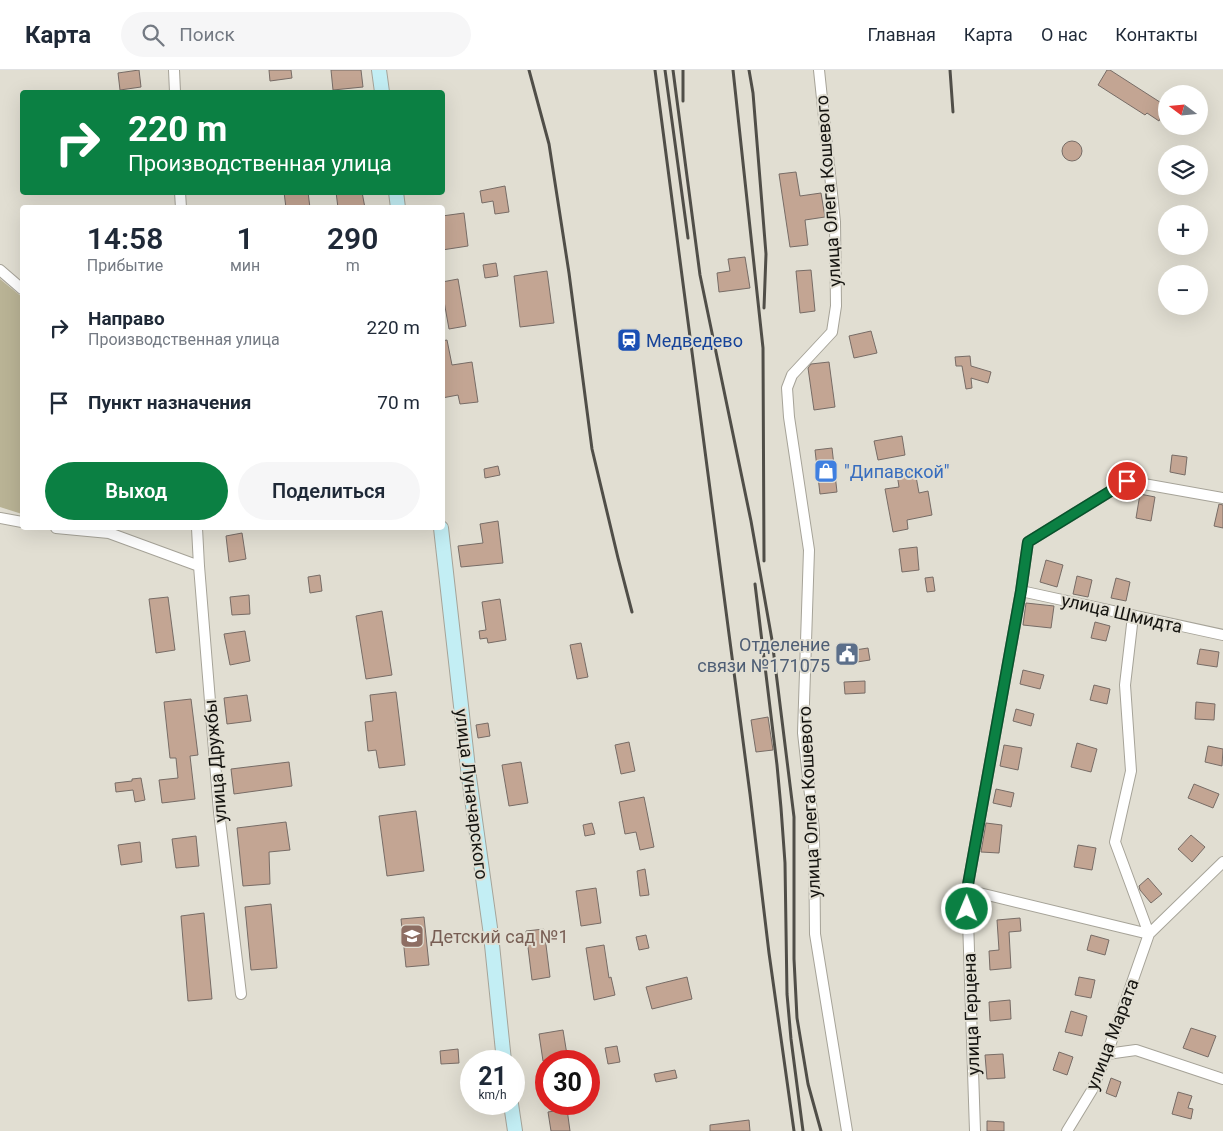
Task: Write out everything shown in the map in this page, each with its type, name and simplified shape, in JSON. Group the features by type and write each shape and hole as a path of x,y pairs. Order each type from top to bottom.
{"street":[{"path":"174,70 175,90"},
{"path":"379,70 382,90"},
{"name":"улица Олега Кошевого","path":"819,70 834,222 836,306 832,332 792,375 787,388 789,417 809,550 803,733 814,830 814,934 847,1131"},
{"path":"0,270 20,287"},
{"name":"улица Герцена","path":"975,1131 967,890 1021,591 1028,542 1127,481 1223,498"},
{"path":"0,518 20,522"},
{"path":"109,530 199,566"},
{"name":"улица Дружбы","path":"197,530 219,812 241,994"},
{"name":"улица Луначарского","path":"441,530 469,776 491,935 503,1050"},
{"name":"улица Шмидта","path":"1021,591 1223,636"},
{"path":"1134,616 1125,685 1131,771 1115,842 1149,934"},
{"path":"1149,934 1223,862"},
{"path":"967,890 1149,934"},
{"name":"улица Марата","path":"1067,1131 1092,1090 1107,1054 1149,934"},
{"path":"1107,1054 1136,1050 1223,1079"},
{"path":"513,1115 515,1131"}],"shaded area":[{"path":"0,279 20,295 20,513 0,507"}],"building":[{"path":"139,70 141,87 120,90 118,73"},
{"path":"269,70 291,70 292,78 270,81"},
{"path":"331,70 361,70 363,87 333,90"},
{"path":"1107,70 1110,70 1158,101 1158,120 1147,113 1145,115 1098,85"},
{"path":"1072,141 1079,144 1082,151 1079,158 1072,161 1065,158 1062,151 1065,144"},
{"path":"796,172 800,196 821,193 825,217 805,220 808,245 790,247 779,174"},
{"path":"505,186 509,212 495,214 493,201 482,203 480,191"},
{"path":"284,195 308,195 310,205 286,205"},
{"path":"336,195 363,195 364,205 338,205"},
{"path":"464,213 468,246 445,250 445,216"},
{"path":"745,257 750,288 719,292 717,273 730,271 728,259"},
{"path":"496,263 498,276 485,278 483,265"},
{"path":"811,270 815,311 800,313 796,271"},
{"path":"547,271 554,323 520,327 514,276"},
{"path":"458,279 466,326 449,329 445,307 445,281"},
{"path":"871,331 877,353 854,358 849,336"},
{"path":"445,340 447,340 452,365 472,362 478,402 460,404 458,395 445,397"},
{"path":"970,356 971,366 991,372 988,383 971,378 972,388 966,389 962,366 956,366 955,357"},
{"path":"829,362 835,407 814,410 808,368 811,364"},
{"path":"902,436 905,455 878,460 874,441"},
{"name":"\"Дипавской\"","path":"832,448 837,492 820,494 815,450"},
{"path":"1172,455 1187,457 1185,475 1170,472"},
{"path":"498,466 500,475 485,478 484,469"},
{"path":"915,471 919,493 928,491 932,515 907,520 908,529 893,532 885,489 899,487 897,474"},
{"path":"1140,494 1155,497 1151,521 1136,518"},
{"path":"1219,504 1223,505 1223,528 1214,526"},
{"path":"498,521 503,563 461,567 458,546 483,543 480,524"},
{"path":"242,533 246,559 229,562 226,536"},
{"path":"917,547 919,570 902,572 899,549"},
{"path":"1046,560 1063,565 1057,587 1040,582"},
{"path":"320,575 322,591 310,593 308,577"},
{"path":"1077,576 1092,580 1088,597 1073,594"},
{"path":"933,577 935,591 927,592 925,578"},
{"path":"1116,578 1130,582 1126,601 1111,598"},
{"path":"249,595 250,614 232,615 230,597"},
{"path":"168,597 175,650 156,653 149,599"},
{"path":"500,599 506,640 488,643 487,638 480,639 479,631 486,630 482,602"},
{"path":"1026,603 1054,606 1051,628 1023,625"},
{"path":"382,611 392,675 366,679 356,616"},
{"path":"1095,622 1110,626 1106,641 1091,638"},
{"path":"245,631 250,661 230,665 224,634"},
{"path":"581,643 588,677 577,679 570,645"},
{"path":"868,648 870,660 844,664 842,652"},
{"path":"1200,649 1219,652 1217,667 1197,664"},
{"path":"1023,670 1044,675 1040,689 1020,684"},
{"path":"865,681 865,693 845,694 844,682"},
{"path":"1094,685 1110,689 1107,704 1090,700"},
{"path":"396,692 405,765 379,768 376,750 368,751 365,722 373,721 370,695"},
{"path":"247,695 251,721 227,724 224,698"},
{"path":"191,699 198,755 190,756 195,799 162,803 159,780 178,778 176,758 170,758 164,702"},
{"path":"1196,702 1215,704 1214,720 1195,719"},
{"path":"1016,709 1034,714 1031,726 1013,721"},
{"path":"768,717 773,750 756,752 751,720"},
{"path":"488,723 490,736 478,738 476,725"},
{"path":"629,742 635,771 621,774 615,745"},
{"path":"1077,743 1097,749 1091,772 1071,767"},
{"path":"1004,745 1022,748 1018,770 1000,766"},
{"path":"1208,746 1223,749 1222,766 1205,762"},
{"path":"289,762 292,786 234,794 231,769"},
{"path":"521,762 528,803 509,806 502,765"},
{"path":"141,778 145,800 135,802 133,790 116,792 115,783"},
{"path":"1194,784 1219,794 1213,808 1188,798"},
{"path":"996,789 1014,793 1011,807 993,803"},
{"path":"644,797 654,847 640,850 636,832 625,834 619,802"},
{"path":"416,811 424,871 387,876 379,816"},
{"path":"286,822 290,850 269,852 270,884 243,886 237,828"},
{"path":"592,823 595,834 585,836 583,825"},
{"path":"986,823 1002,825 999,853 981,852"},
{"path":"1191,835 1205,847 1192,862 1178,849"},
{"path":"196,836 199,866 176,868 172,839"},
{"path":"140,842 142,862 121,865 118,845"},
{"path":"1078,845 1096,848 1092,870 1074,867"},
{"path":"645,869 649,895 640,896 637,871"},
{"path":"1148,878 1162,894 1151,903 1139,886"},
{"path":"596,888 601,923 581,926 576,891"},
{"path":"271,904 277,968 251,970 245,907"},
{"path":"204,913 212,999 188,1001 181,916"},
{"path":"424,917 429,965 406,967 401,919"},
{"path":"1020,918 1021,931 1009,932 1011,968 990,970 989,951 999,950 997,920"},
{"path":"544,929 550,977 532,980 526,931"},
{"path":"646,935 649,948 639,950 636,937"},
{"path":"1091,935 1109,940 1105,955 1087,950"},
{"path":"604,945 609,978 611,977 615,995 594,1000 586,948"},
{"path":"687,977 692,999 652,1009 646,987"},
{"path":"1079,977 1095,980 1091,998 1075,995"},
{"path":"1010,1000 1011,1019 990,1021 989,1002"},
{"path":"1071,1011 1087,1016 1082,1036 1065,1032"},
{"path":"1191,1028 1216,1036 1208,1057 1183,1048"},
{"path":"563,1030 566,1050 541,1050 539,1034"},
{"path":"617,1046 620,1062 608,1064 605,1048"},
{"path":"458,1049 459,1063 441,1064 440,1051"},
{"path":"1059,1052 1073,1057 1067,1075 1053,1070"},
{"path":"1003,1054 1005,1078 987,1079 985,1055"},
{"path":"675,1070 677,1078 656,1082 654,1074"},
{"path":"1111,1078 1121,1082 1116,1097 1106,1093"},
{"path":"1178,1092 1192,1096 1188,1108 1193,1109 1191,1119 1172,1114"},
{"path":"548,1115 568,1115 570,1131 551,1131"},
{"path":"749,1120 750,1131 710,1131 710,1125"},
{"path":"987,1121 1004,1122 1004,1131 987,1131"}],"railway":[{"path":"529,70 549,144 569,273 592,449 632,612"},
{"path":"655,70 750,794 769,953 794,1131"},
{"path":"665,70 688,238"},
{"path":"673,70 700,275 751,521 772,640 794,817 794,959 797,1018 808,1084 821,1131"},
{"path":"683,70 683,101"},
{"path":"733,70 763,348 764,561"},
{"path":"749,70 753,93 766,254 764,308"},
{"path":"950,70 953,112"},
{"path":"755,584 781,808 785,863 787,994 803,1131"}],"place":[{"name":"Медведево","path":"629,340"},
{"name":"\"Дипавской\"","path":"826,471"},
{"name":"Отделение связи №171075","path":"847,654"},
{"name":"Детский сад №1","path":"412,936"}],"route":[{"path":"967,909 967,890 1021,591 1028,542 1127,481"}]}
